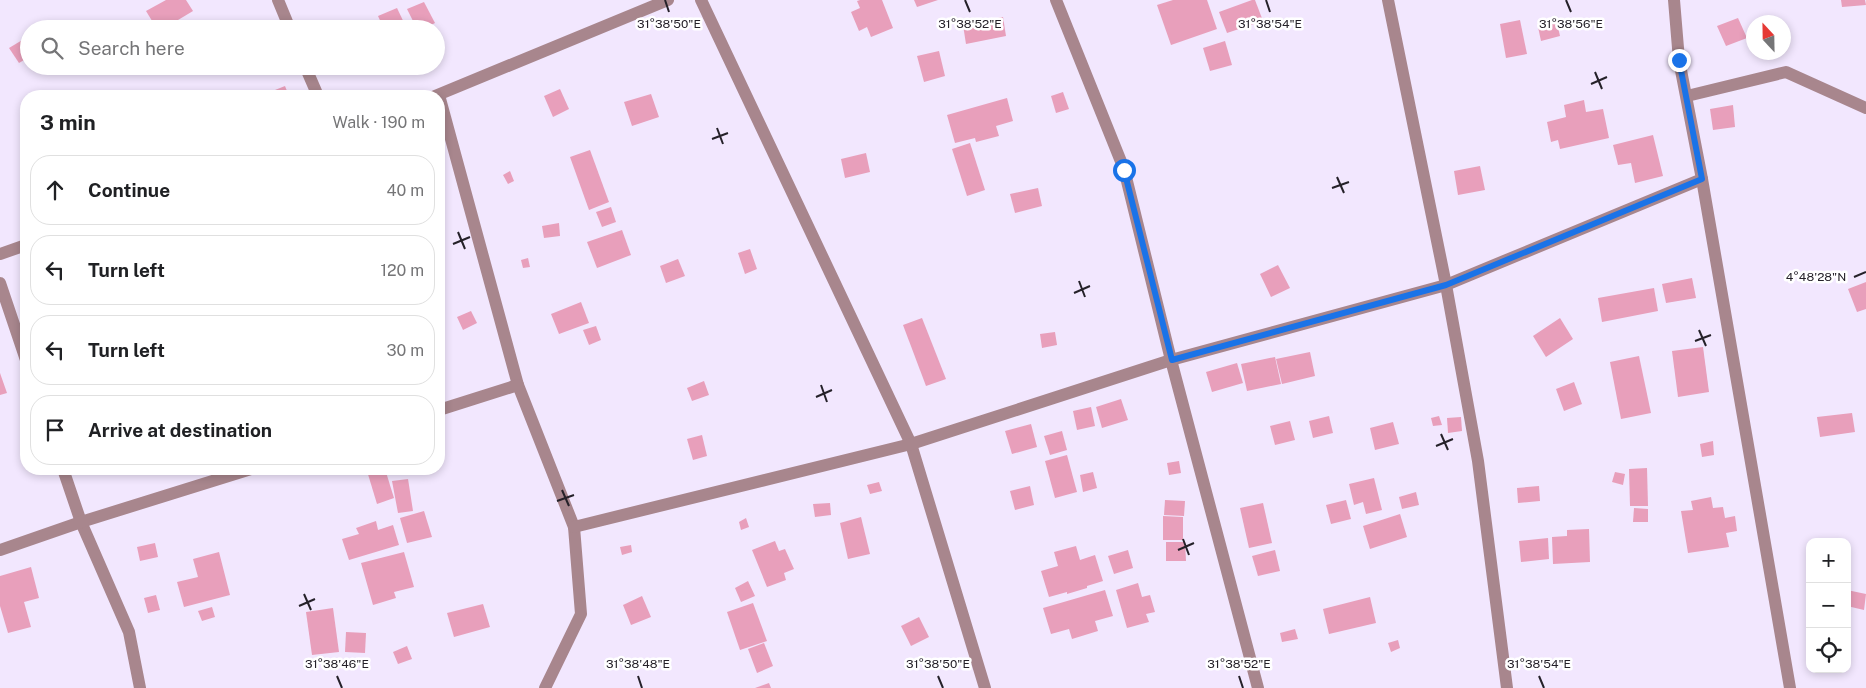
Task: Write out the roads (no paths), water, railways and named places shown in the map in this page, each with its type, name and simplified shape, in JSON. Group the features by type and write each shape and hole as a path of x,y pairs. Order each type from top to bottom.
{"street":[{"path":"278,0 286,20"},
{"path":"445,93 668,0"},
{"path":"701,0 911,444 985,688"},
{"path":"1056,0 1124,170 1258,688"},
{"path":"1388,0 1446,285 1478,461 1507,688"},
{"path":"1674,0 1679,60 1702,179 1790,688"},
{"path":"1687,96 1786,72 1866,108"},
{"path":"309,75 315,90"},
{"path":"445,125 518,385 574,528 581,614 545,688"},
{"path":"574,528 911,444 1172,360 1446,285 1702,179"},
{"path":"0,254 20,247"},
{"path":"0,283 20,342"},
{"path":"445,408 518,385"},
{"path":"65,475 81,522 129,632 140,688"},
{"path":"0,550 81,522 232,475"}]}
